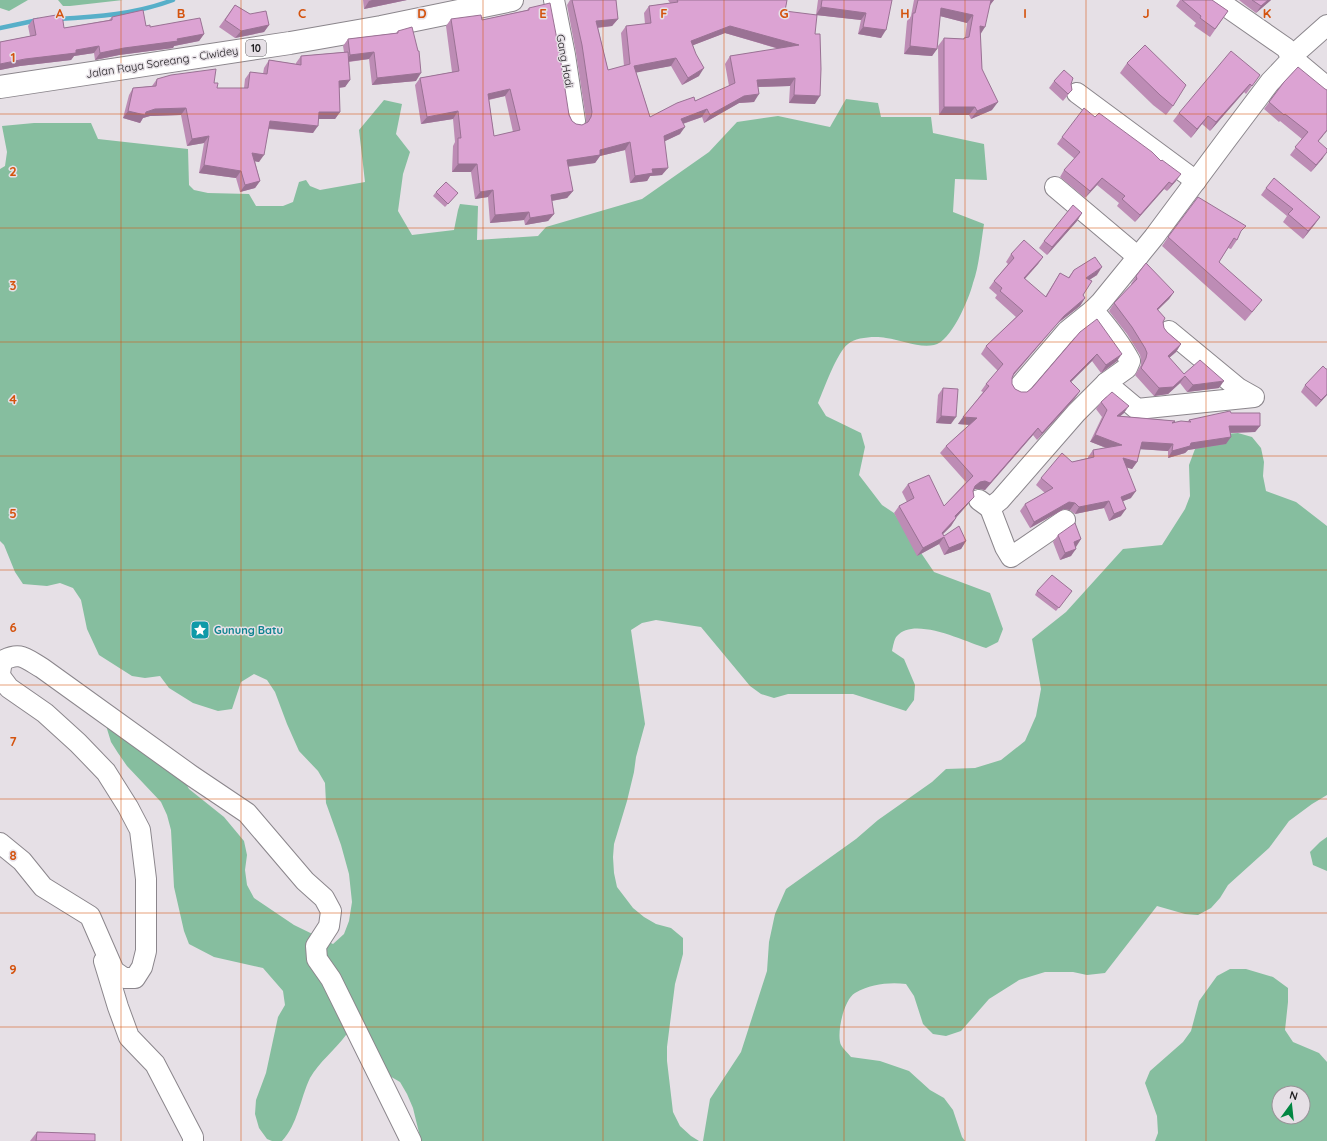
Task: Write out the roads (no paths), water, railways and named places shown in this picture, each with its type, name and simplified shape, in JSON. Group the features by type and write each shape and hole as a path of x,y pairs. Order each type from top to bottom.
{"highway":[{"name":"Jalan Raya Soreang - Ciwidey","path":"0,87 290,43 381,27 512,0"}],"street":[{"name":"Gang Hadi","path":"554,0 565,55 575,121"},
{"path":"1217,0 1286,48 1291,57 1327,87"},
{"path":"1018,388 1067,331 1093,310 1138,257 1270,82 1288,63 1291,57 1327,25"},
{"path":"1077,93 1196,181"},
{"path":"1055,187 1138,257"},
{"path":"1065,520 1010,557 984,504 1000,500 1076,413 1106,383 1127,368 1130,361 1111,331 1093,310"},
{"path":"1106,383 1137,409 1254,397 1238,388 1170,331"},
{"path":"0,843 22,862 44,886 90,916 114,971 124,978 135,978 142,967 146,951 146,879 140,830 128,807 106,772 78,743 45,713 9,688 0,675 2,661 12,655 24,657 42,668 192,776 247,813 305,881 324,898 331,911 329,926 316,946 318,959 332,979 412,1141"},
{"path":"90,916 118,1007 130,1038 155,1064 193,1136 192,1141"}],"waterway":[{"path":"57,19 102,16 131,12 173,0"},
{"path":"0,28 38,20"}],"place":[{"name":"Gunung Batu","path":"200,630"}]}
